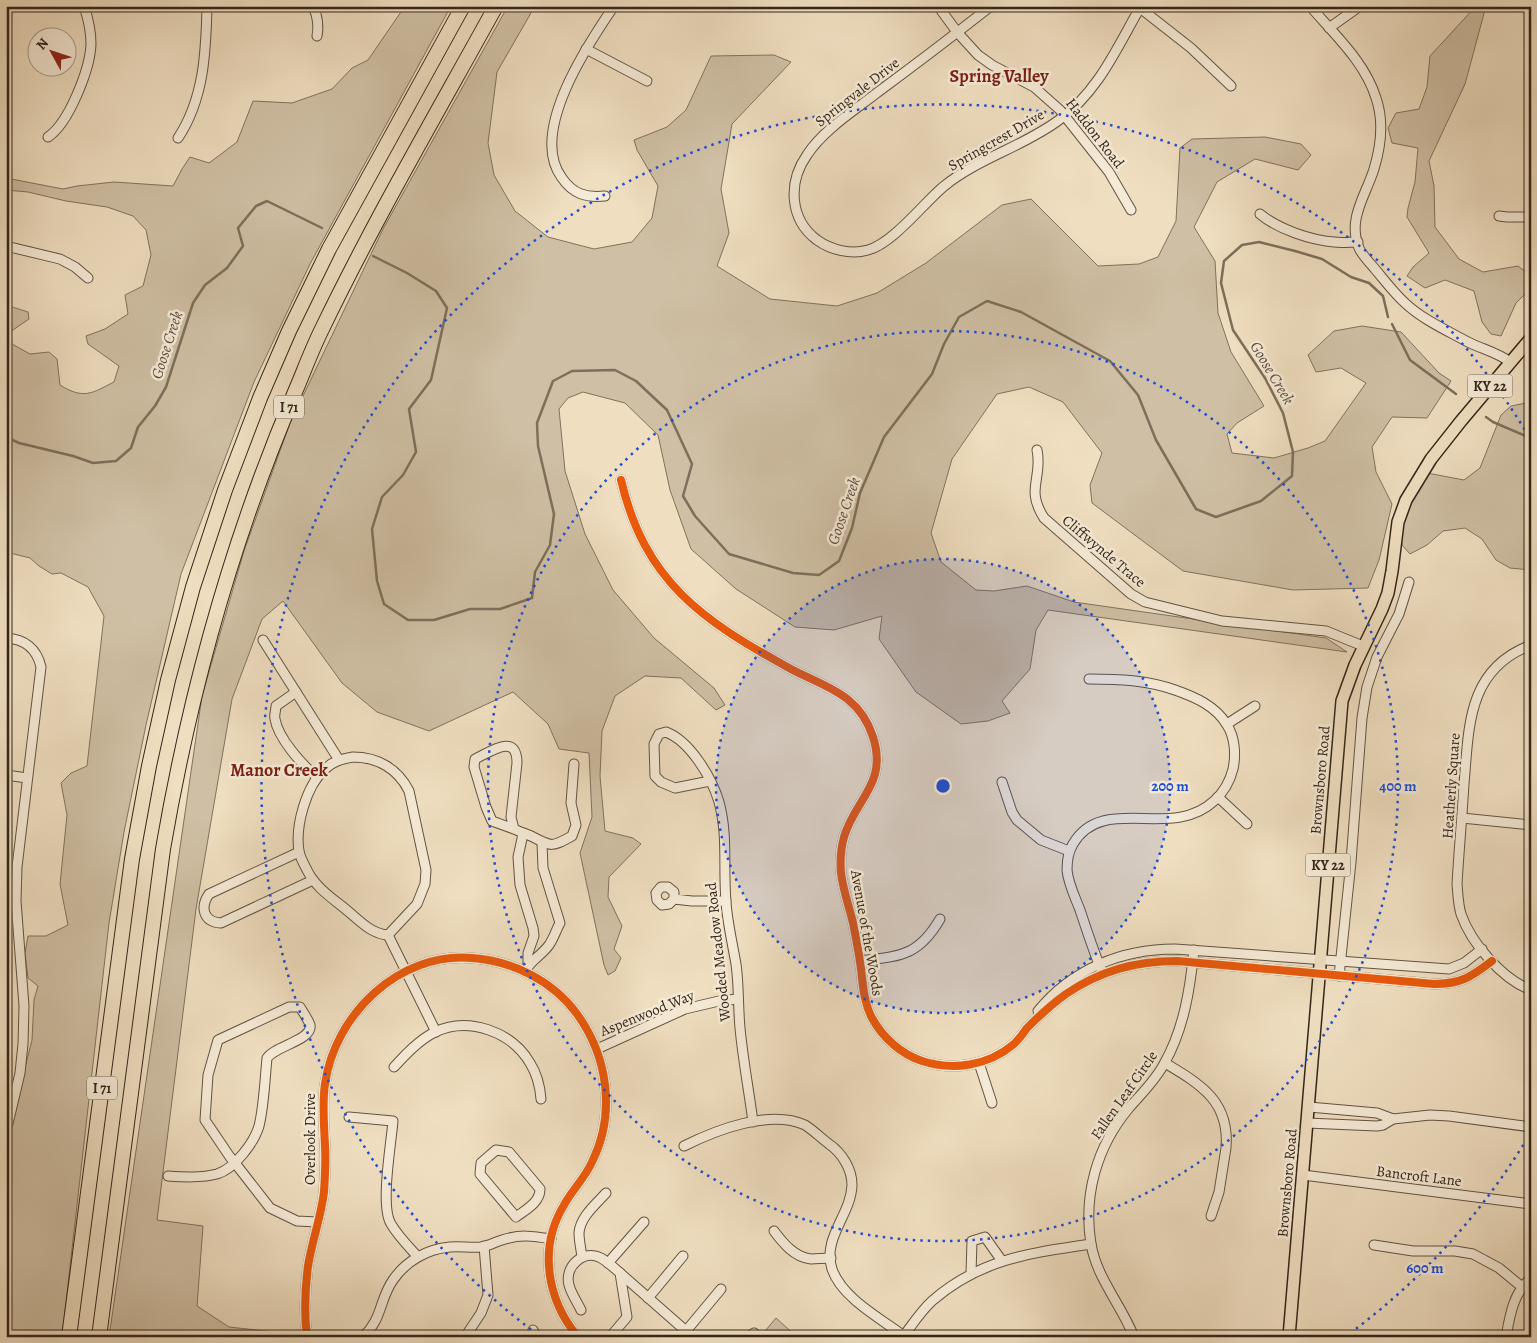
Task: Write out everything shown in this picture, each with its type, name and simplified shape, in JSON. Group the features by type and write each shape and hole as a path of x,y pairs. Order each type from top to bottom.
{"highway":[{"name":"I 71","path":"69,1337 132,859 148,766 168,680 198,570 225,490 260,398 308,291 463,6"},
{"name":"I 71","path":"99,1337 164,840 195,692 224,588 270,454 321,331 386,204 496,6"}],"main road":[{"name":"Brownsboro Road","path":"1290,1337 1342,701 1348,681 1388,593 1398,522 1406,500 1431,458 1531,338"}],"street":[{"path":"48,137 61,125 68,114 88,63 91,39 84,6"},
{"path":"178,138 187,123 197,98 204,57 207,6"},
{"path":"313,6 317,22 317,36"},
{"path":"605,196 583,196 570,188 556,169 552,152 553,133 563,96 574,70 614,6"},
{"name":"Haddon Road","path":"938,6 957,32 978,55 992,66 1034,87 1050,100 1109,172 1131,210"},
{"name":"Springvale Drive","path":"806,229 795,208 794,188 800,167 812,148 829,131 860,106 991,6"},
{"path":"1310,6 1330,28 1364,72 1376,97 1381,122 1378,152 1374,169 1355,218 1354,230 1359,249 1392,290 1419,314 1510,362"},
{"path":"1330,28 1360,6"},
{"path":"1140,7 1191,48 1232,86"},
{"name":"Springcrest Drive","path":"806,229 818,240 836,249 856,252 876,248 891,237 950,182 969,168 1026,139 1064,116 1100,78 1140,7"},
{"path":"586,49 647,80"},
{"path":"1531,71 1531,89"},
{"path":"1260,214 1274,224 1309,236 1335,242 1358,242"},
{"path":"1500,216 1531,217"},
{"path":"6,246 60,259 75,267 88,278"},
{"name":"Cliffwynde Trace","path":"1037,450 1039,468 1034,496 1044,518 1135,597 1158,606 1222,621 1326,630 1364,646"},
{"name":"Avenue of the Woods","path":"621,480 632,519 644,544 667,580 679,593 700,612 729,632 792,669 844,696 858,708 868,723 875,744 876,770 870,789 850,821 844,837 841,872 860,961 867,1008 876,1025 895,1046 910,1056 934,1064 958,1066 987,1060 1013,1044 1028,1027 1065,995 1103,974 1147,962 1177,961 1434,984 1452,983"},
{"path":"1339,976 1351,862 1362,718 1367,687 1377,657 1399,614 1409,582"},
{"path":"6,638 20,640 29,644 39,658 41,667 17,867 16,901 24,1006 23,1044 20,1073 6,1132"},
{"path":"262,640 339,760"},
{"name":"Heatherly Square","path":"1531,645 1509,656 1493,669 1481,687 1473,705 1468,731 1457,884 1458,900 1464,922 1482,949 1514,981 1531,990"},
{"path":"1089,679 1134,680 1169,688 1209,705 1227,724 1233,743 1234,758 1228,782 1218,798 1205,808 1184,818 1112,818 1096,823 1085,830 1076,840 1069,852 1069,880 1103,974"},
{"path":"296,692 276,706 275,718 280,732 295,754 307,769 318,777"},
{"path":"1227,724 1255,706"},
{"name":"Wooded Meadow Road","path":"710,781 675,788 661,782 655,776 654,744 659,734 666,732 674,735 703,767 710,781 718,801 725,829 724,877 726,902 736,966 740,1029 753,1122"},
{"path":"514,829 511,817 517,754 515,750 503,745 475,759 474,767 492,821 534,838 542,844 554,844 572,836 574,831 576,825 571,803 574,764"},
{"path":"388,936 417,904 425,884 426,870 409,791 398,774 376,760 362,757 339,760 326,768 318,777 305,803 298,837 299,852 318,886 374,932 388,936 436,1032"},
{"path":"6,775 27,778"},
{"path":"1002,782 1012,812 1017,820 1041,840 1069,852"},
{"path":"1218,798 1247,824"},
{"path":"1462,818 1531,825"},
{"path":"523,834 518,857 520,885 534,936 528,953 526,969"},
{"path":"526,969 551,942 560,923 543,868 542,844"},
{"path":"299,852 209,894 203,909 206,916 210,921 220,923 313,880"},
{"path":"674,899 726,902"},
{"path":"860,961 908,953 922,944 932,934 940,919"},
{"path":"534,936 544,937 551,942"},
{"name":"Avenue of the Woods","path":"1028,1027 1032,1018 1052,995 1065,984 1098,963 1139,951 1157,949 1194,950 1450,969"},
{"path":"1482,949 1464,963 1450,969 1452,983 1468,978 1492,961"},
{"name":"Fallen Leaf Circle","path":"1134,1337 1104,1281 1091,1244 1090,1188 1106,1141 1121,1118 1165,1063 1183,1017 1188,996 1194,950"},
{"name":"Overlook Drive","path":"307,1337 305,1297 308,1267 323,1202 326,1164 323,1104 325,1084 330,1060 340,1036 361,1006 377,990 405,972 417,966 441,959 468,958 493,961 526,969 552,988 569,1004 592,1038 604,1073 606,1101 602,1135 592,1163 559,1214 549,1249 548,1265 553,1293 563,1317 578,1337"},
{"path":"1378,979 1379,963"},
{"name":"Aspenwood Way","path":"597,1049 685,1009 719,1001 738,999"},
{"path":"168,1176 196,1177 219,1173 235,1163 248,1148 259,1126 267,1058 275,1050 306,1036 310,1028 310,1024 300,1007 289,1008 218,1040 208,1075 205,1120 235,1163 270,1208 297,1221 318,1222"},
{"path":"394,1067 412,1049 436,1032 450,1028 472,1027 496,1033 516,1046 530,1063 536,1075 541,1100"},
{"path":"979,1063 992,1103"},
{"path":"1165,1063 1204,1088 1216,1102 1222,1116 1227,1140 1219,1192 1211,1216"},
{"path":"1309,1107 1377,1113 1393,1120"},
{"path":"1307,1123 1376,1126 1393,1120 1430,1115 1531,1127"},
{"path":"349,1117 393,1121 386,1201 388,1215 391,1224 418,1257"},
{"path":"684,1146 728,1128 777,1119 804,1125 835,1148 845,1161 851,1176 852,1191 833,1238 830,1258 833,1270 843,1289 903,1336 932,1302 954,1284 971,1274 1002,1261 1091,1244"},
{"path":"516,1218 536,1202 539,1198 540,1189 509,1152 496,1150 481,1163 480,1174 516,1218 518,1220 520,1235"},
{"name":"Bancroft Lane","path":"1303,1175 1531,1204"},
{"path":"582,1257 579,1234 580,1226 606,1193"},
{"path":"608,1263 644,1222"},
{"path":"774,1230 784,1244 798,1255 810,1258 830,1258"},
{"path":"363,1337 380,1314 386,1291 392,1280 402,1269 418,1257 440,1249 484,1246 520,1235 551,1239"},
{"path":"971,1274 972,1241 984,1237 1002,1261"},
{"path":"1374,1245 1413,1251 1455,1251 1473,1254 1499,1268 1522,1287"},
{"path":"464,1337 481,1313 488,1295 484,1246"},
{"path":"581,1310 569,1284 569,1275 573,1265 582,1257 594,1256 602,1258 689,1334 721,1289"},
{"path":"648,1298 682,1256"},
{"path":"610,1337 627,1317 620,1273"},
{"path":"1506,1337 1514,1302 1522,1287 1531,1278"}],"shaded area":[{"path":"405,6 451,6 310,264 254,382 181,574 146,725 124,832 109,923 62,1337 6,1337 6,1143 32,1040 34,1000 38,986 28,978 25,953 28,936 46,936 68,925 60,884 67,815 61,783 71,773 87,766 104,616 88,587 61,573 52,574 30,558 6,552 6,305 28,312 29,319 10,332 12,344 30,354 49,352 57,359 60,385 68,390 82,394 94,392 114,382 119,366 88,344 86,336 105,329 128,314 125,295 143,286 151,255 146,230 133,216 107,207 66,201 28,192 6,190 6,178 63,189 114,182 173,186 190,157 209,163 237,142 253,101 292,103 332,89 352,68 368,60"},
{"path":"508,6 535,6 497,72 488,143 494,175 515,211 548,237 594,249 632,242 652,218 658,186 637,150 634,140 667,127 686,110 711,56 774,55 791,62 732,124 721,189 729,233 717,266 770,299 837,306 877,293 926,263 1002,205 1031,199 1098,266 1139,264 1158,257 1176,221 1180,148 1192,139 1265,137 1301,144 1311,155 1298,170 1255,159 1217,182 1194,227 1215,261 1218,313 1231,352 1264,406 1237,423 1227,434 1232,453 1274,458 1325,441 1366,383 1341,368 1316,372 1308,355 1334,331 1362,326 1401,332 1439,373 1451,381 1427,418 1392,417 1372,447 1376,472 1392,504 1379,560 1368,588 1293,590 1183,571 1092,503 1090,485 1102,453 1063,402 1029,387 997,394 952,459 931,533 941,562 976,590 994,591 1027,586 1074,602 1326,638 1347,652 1048,610 1036,630 1030,669 1002,701 1010,713 988,721 961,724 916,692 879,639 882,616 834,630 795,627 736,589 691,549 670,490 658,435 625,403 583,392 568,398 559,409 565,471 585,534 613,590 654,638 714,688 725,705 716,710 681,678 645,676 615,696 602,731 600,776 605,831 633,838 641,844 609,877 608,897 622,926 614,949 621,958 615,971 608,975 604,965 580,853 592,817 589,753 559,749 548,724 513,692 429,731 377,712 342,683 283,601 262,619 232,699 196,909 157,1220 203,1226 197,1306 229,1327 293,1334 293,1337 109,1337 202,696 244,551 290,423 383,229"},
{"path":"1476,6 1486,6 1465,84 1429,161 1434,186 1435,227 1459,259 1483,272 1518,266 1531,276 1531,288 1516,303 1501,336 1491,334 1482,322 1474,291 1445,280 1425,288 1407,276 1413,267 1429,253 1407,217 1415,182 1418,148 1392,143 1388,128 1396,113 1419,109 1427,87 1430,56"},
{"path":"1531,402 1531,570 1510,568 1496,560 1482,539 1465,528 1443,531 1427,545 1410,554 1402,545 1401,524 1419,480 1427,473 1464,480 1480,468 1501,415 1511,406"},
{"path":"776,1318 797,1337 760,1337"}],"waterway":[{"name":"Goose Creek","path":"6,437 19,443 73,456 93,463 116,461 131,448 138,427 155,406 166,387 193,303 205,285 227,268 243,246 238,228 256,206 267,201 322,228"},
{"name":"Goose Creek","path":"373,256 407,273 436,291 447,308 431,380 409,409 416,452 403,475 382,497 372,529 377,581 384,604 408,620 434,620 470,609 500,609 532,598 535,572 550,545 554,514 538,446 537,423 553,381 572,371 615,370 636,381 667,410 692,464 683,496 695,516 729,554 793,573 819,575 839,561 852,528 860,493 884,437 932,374 944,344 959,317 987,301 1021,312 1110,361 1138,395 1156,440 1196,509 1216,517 1261,501 1292,476 1293,452 1283,413 1265,378 1233,330 1221,283 1224,261 1242,245 1259,242 1322,259 1351,277 1369,283 1383,296 1388,317"},
{"name":"Goose Creek","path":"1392,324 1410,360 1456,394"},
{"name":"Goose Creek","path":"1486,417 1493,422 1526,436 1531,432"}],"cycle path":[{"path":"621,480 632,515 645,546 662,572 681,594 729,633 789,668 839,693 859,710 867,722 877,753 876,767 868,790 855,812 844,837 841,873 853,923 864,994 869,1012 887,1039 900,1050 914,1058 946,1066 982,1062 1014,1044 1027,1028 1066,994 1105,973 1132,965 1177,961 1443,984 1465,979 1492,961"},
{"path":"307,1337 306,1283 324,1192 324,1099 325,1084 331,1058 342,1034 357,1012 375,992 396,977 420,965 445,959 472,958 502,963 517,968 556,992 577,1014 588,1031 602,1067 606,1105 600,1144 589,1168 567,1200 556,1222 549,1256 553,1290 559,1307 578,1337"}],"district":[{"name":"Spring Valley","path":"999,76"},
{"name":"Manor Creek","path":"279,770"}]}
